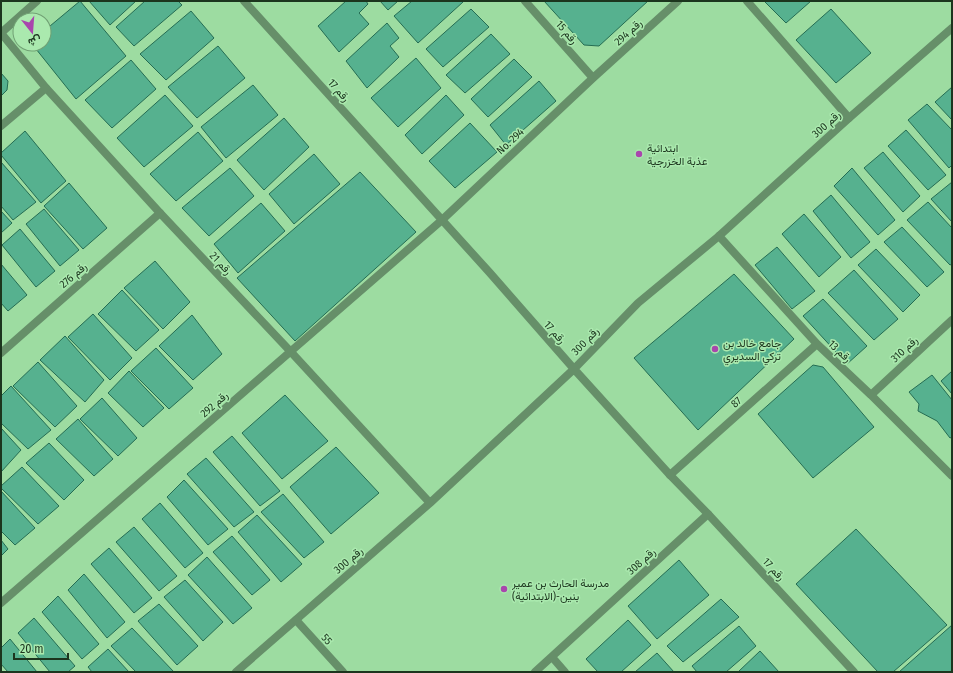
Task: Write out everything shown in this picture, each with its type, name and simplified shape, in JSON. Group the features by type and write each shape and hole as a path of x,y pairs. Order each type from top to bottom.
{"street":[{"path":"1,33 37,1"},
{"name":"رقم 17","path":"244,1 670,475 854,672"},
{"name":"رقم 15","path":"525,1 593,78"},
{"name":"رقم 294","path":"593,78 678,1"},
{"path":"747,1 849,118"},
{"name":"رقم 300","path":"236,672 430,503 574,369 638,303 719,236 849,118 952,28"},
{"name":"رقم 21","path":"1,33 46,88 160,213 430,503"},
{"name":"No. 294","path":"442,220 593,78"},
{"path":"1,126 46,88"},
{"name":"رقم 276","path":"1,353 160,213"},
{"name":"رقم 292","path":"1,603 442,220"},
{"name":"رقم 13","path":"719,236 817,344 871,395 952,476"},
{"name":"رقم 310","path":"871,395 952,320"},
{"name":"87","path":"670,475 817,344"},
{"name":"رقم 308","path":"535,672 708,514"},
{"name":"55","path":"296,620 343,672"},
{"path":"552,657 565,672"}],"building":[{"path":"80,1 126,56 76,99 38,52 52,52 52,24"},
{"path":"89,1 136,1 110,25"},
{"path":"145,1 178,1 182,5 134,46 116,27"},
{"path":"346,1 366,1 368,4 359,13 369,24 339,52 318,26"},
{"path":"380,1 398,1 388,10"},
{"path":"412,1 463,2 418,43 394,16"},
{"path":"544,1 648,1 599,46 584,45"},
{"path":"764,1 811,1 786,23"},
{"path":"471,9 489,27 443,67 426,49"},
{"path":"831,9 871,53 836,83 796,40"},
{"path":"191,11 214,38 166,80 140,54"},
{"path":"387,23 399,38 390,46 399,57 367,88 346,61"},
{"path":"491,34 510,54 465,93 446,75"},
{"path":"218,46 245,78 197,118 168,87"},
{"path":"416,58 441,88 398,127 371,98"},
{"path":"514,59 532,77 488,117 471,99"},
{"path":"131,60 156,89 112,128 85,100"},
{"path":"1,73 8,81 7,90 1,96"},
{"path":"539,81 556,101 506,145 490,125"},
{"path":"253,85 278,115 226,158 201,127"},
{"path":"952,87 952,120 935,102"},
{"path":"165,95 193,126 144,167 117,138"},
{"path":"446,95 464,115 422,154 405,135"},
{"path":"927,104 952,130 952,165 949,168 908,120"},
{"path":"284,118 309,147 264,190 237,160"},
{"path":"470,123 497,152 455,188 429,161"},
{"path":"906,130 946,175 928,190 888,146"},
{"path":"25,131 66,181 41,203 1,155 1,153"},
{"path":"198,132 223,161 176,201 150,174"},
{"path":"883,152 920,196 903,212 864,168"},
{"path":"314,154 340,184 294,224 269,194"},
{"path":"1,162 36,202 13,220 1,206"},
{"path":"230,168 254,196 209,236 182,208"},
{"path":"852,168 895,220 878,235 834,186"},
{"path":"360,172 416,232 295,341 237,278"},
{"path":"952,182 952,222 931,199"},
{"path":"69,183 107,228 83,249 44,206"},
{"path":"831,195 870,242 851,258 813,211"},
{"path":"928,202 952,228 952,264 950,265 907,220"},
{"path":"261,203 285,231 238,273 214,244"},
{"path":"44,209 79,250 60,266 26,224"},
{"path":"1,211 12,223 1,233"},
{"path":"804,214 841,257 819,277 782,234"},
{"path":"902,227 944,272 927,287 884,242"},
{"path":"20,229 55,271 36,287 2,245"},
{"path":"777,247 815,291 792,309 755,265"},
{"path":"876,249 920,295 903,312 858,265"},
{"path":"155,261 190,302 163,329 124,288"},
{"path":"1,264 27,295 8,311 1,303"},
{"path":"854,270 898,319 874,340 828,293"},
{"name":"جامع خالد بن تركي السديري","path":"734,274 794,339 698,430 634,358"},
{"path":"122,290 159,330 136,351 98,314"},
{"path":"823,299 867,346 847,364 803,316"},
{"path":"93,314 132,358 110,380 68,337"},
{"path":"192,315 222,354 193,380 159,346"},
{"path":"65,336 104,380 85,402 40,360"},
{"path":"156,348 193,388 169,409 131,371"},
{"path":"38,362 77,406 55,427 13,386"},
{"path":"813,365 823,367 874,427 813,478 758,414"},
{"path":"129,371 164,408 143,427 108,393"},
{"path":"952,371 952,394 941,381"},
{"path":"932,375 952,400 952,437 950,438 937,421 918,411 919,404 909,392"},
{"path":"11,386 51,430 28,449 1,423 1,396"},
{"path":"285,395 328,441 282,479 242,433"},
{"path":"102,398 137,438 118,456 80,419"},
{"path":"78,419 113,459 94,476 56,439"},
{"path":"1,428 21,450 1,472"},
{"path":"232,436 280,491 260,506 213,452"},
{"path":"49,443 84,480 64,500 26,463"},
{"path":"336,447 379,493 331,534 290,487"},
{"path":"206,458 254,512 234,527 187,474"},
{"path":"22,467 59,506 38,524 1,488 1,486"},
{"path":"184,480 228,529 208,545 167,497"},
{"path":"1,491 35,528 15,545 1,531"},
{"path":"283,494 324,542 304,558 261,512"},
{"path":"160,503 203,553 185,568 142,519"},
{"path":"257,515 302,564 281,582 238,532"},
{"path":"134,527 177,576 159,591 116,542"},
{"path":"856,529 947,625 893,672 878,672 796,584"},
{"path":"232,536 270,580 252,595 213,552"},
{"path":"1,540 8,549 1,556"},
{"path":"109,548 152,598 134,613 91,564"},
{"path":"207,557 252,608 233,624 188,575"},
{"path":"679,560 709,595 657,639 628,606"},
{"path":"84,574 125,622 107,638 68,590"},
{"path":"185,580 223,622 203,641 164,597"},
{"path":"58,596 99,644 82,659 42,612"},
{"path":"721,599 739,617 683,662 667,646"},
{"path":"159,604 198,646 177,665 138,621"},
{"path":"34,618 75,666 68,672 50,672 18,633"},
{"path":"628,620 651,645 621,672 598,672 586,659"},
{"path":"952,625 952,672 899,672"},
{"path":"739,626 756,646 726,672 697,672 692,666"},
{"path":"132,628 174,672 136,672 111,646"},
{"path":"10,639 37,672 8,672 1,664 1,648"},
{"path":"108,649 129,672 92,672 88,667"},
{"path":"760,651 779,672 738,672"},
{"path":"657,653 674,672 635,672"}],"place":[{"name":"ابتدائية عذبة الخزرجية","path":"639,154"},
{"name":"جامع خالد بن تركي السديري","path":"715,349"},
{"name":"مدرسة الحارث بن عمير (الابتدائية)-بنين","path":"504,589"}]}
